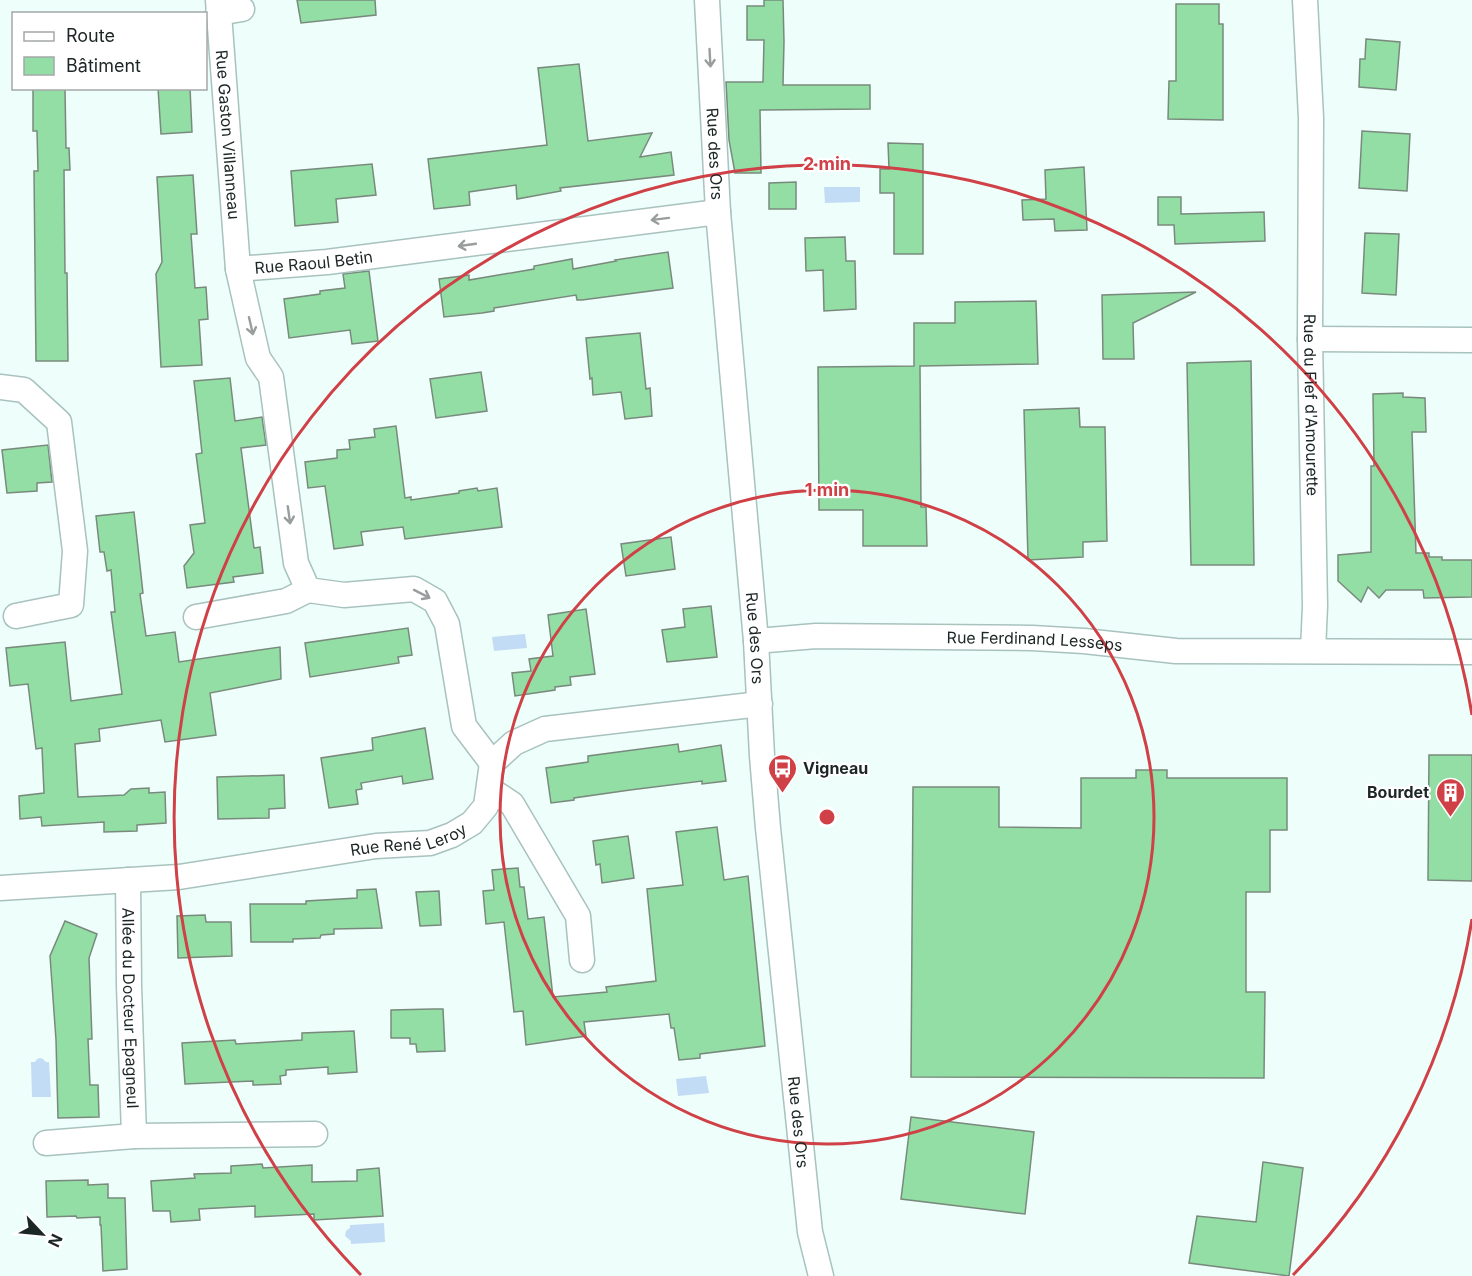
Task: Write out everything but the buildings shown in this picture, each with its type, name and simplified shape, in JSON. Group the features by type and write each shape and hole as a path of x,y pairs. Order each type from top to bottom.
{"street":[{"name":"Rue des Ors","path":"707,0 718,212 756,641 768,828 810,1232 821,1276"},
{"name":"Rue du Fief d'Amourette","path":"1305,0 1311,118 1311,339 1316,606 1313,651"},
{"path":"218,6 242,9"},
{"name":"Rue Gaston Villanneau","path":"218,6 238,268"},
{"name":"Rue Raoul Betin","path":"308,590 296,563 271,377 258,358 238,268 327,262 718,212"},
{"path":"1311,339 1472,340"},
{"path":"0,387 24,390 59,422 75,551 71,605 16,616"},
{"path":"196,617 286,601 308,590 344,595 414,589 435,601 447,624 465,726 492,764 514,743 545,729 760,704"},
{"name":"Rue Ferdinand Lesseps","path":"756,641 816,636 1032,638 1176,651 1313,651"},
{"path":"1313,651 1472,652"},
{"name":"Rue René Leroy","path":"0,888 179,877 375,846 430,843 452,835 472,823 486,806 492,764"},
{"path":"489,789 512,804 578,916 582,960"},
{"name":"Allée du Docteur Epagneul","path":"128,880 134,1136"},
{"path":"46,1143 134,1136 315,1134"}],"water":[{"path":"824,187 860,187 860,202 825,203"},
{"path":"525,634 527,648 494,651 492,637"},
{"path":"40,1058 49,1062 51,1097 32,1097 31,1062"},
{"path":"706,1076 709,1093 678,1096 676,1079"},
{"path":"384,1223 385,1242 351,1244 345,1236 350,1225"}],"place":[{"name":"Vigneau","path":"782,794"},
{"name":"Bourdet","path":"1450,818"}]}
